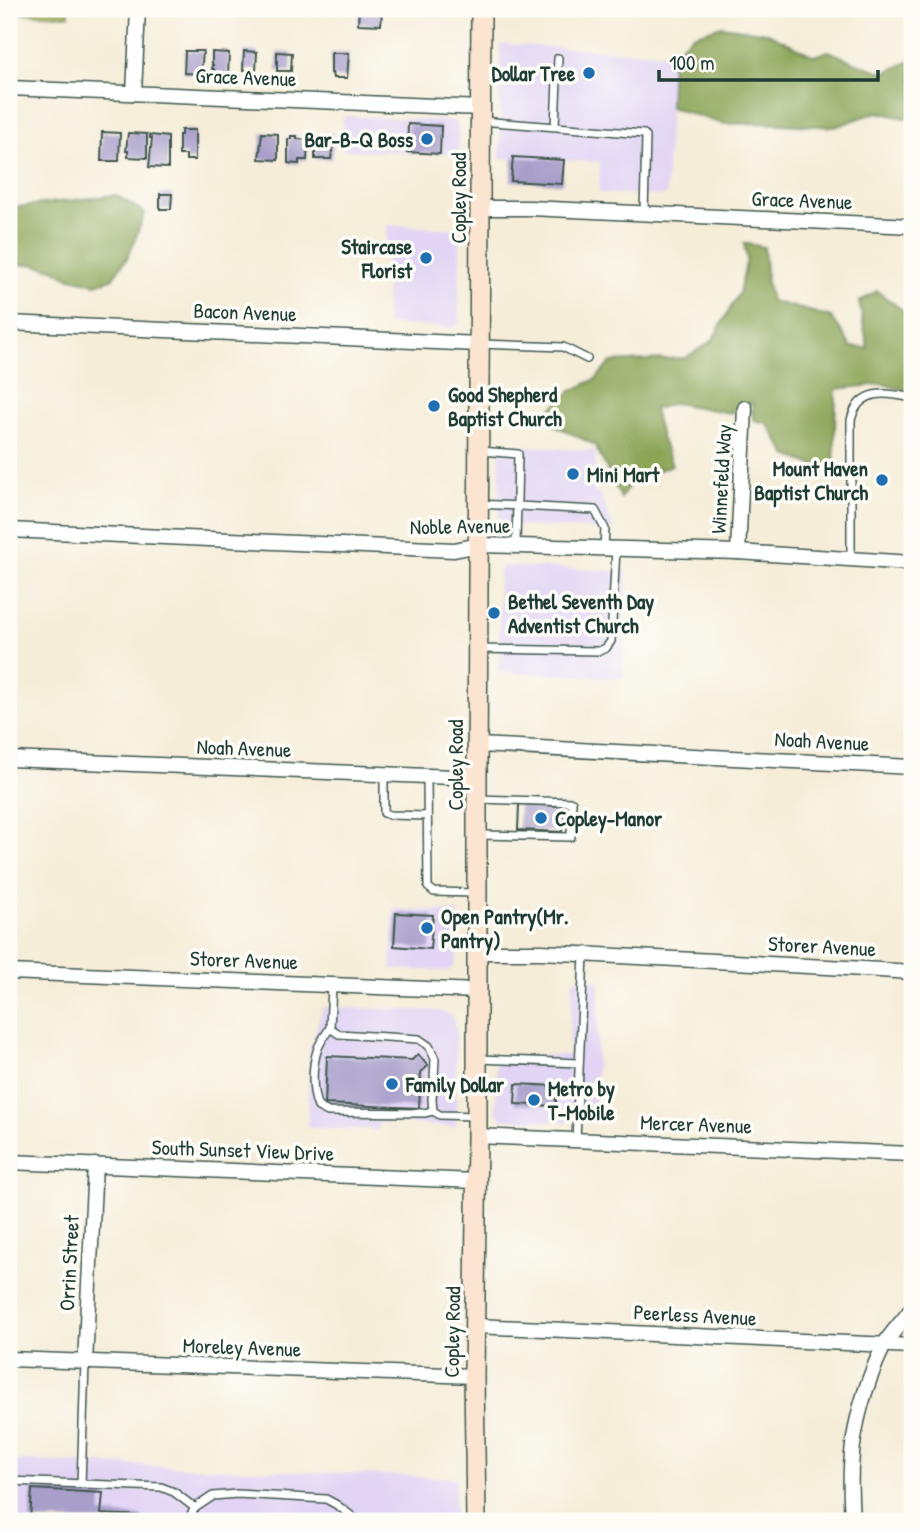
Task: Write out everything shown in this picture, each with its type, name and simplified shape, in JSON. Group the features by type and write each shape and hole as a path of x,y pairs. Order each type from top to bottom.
{"main road":[{"name":"Copley Road","path":"476,1521 474,1376 481,9"}],"street":[{"path":"134,93 138,9"},
{"name":"Grace Avenue","path":"9,88 481,114"},
{"name":"Grace Avenue","path":"480,208 912,226"},
{"name":"Bacon Avenue","path":"9,323 479,344"},
{"name":"Winnefeld Way","path":"738,552 745,408"},
{"name":"Noble Avenue","path":"9,530 454,550 479,545 738,552 912,563"},
{"name":"Noah Avenue","path":"478,745 912,766"},
{"name":"Noah Avenue","path":"9,759 477,778"},
{"name":"Storer Avenue","path":"478,952 541,952 912,972"},
{"name":"Storer Avenue","path":"9,972 477,991"},
{"name":"Mercer Avenue","path":"477,1136 912,1154"},
{"name":"South Sunset View Drive","path":"9,1161 476,1181"},
{"name":"Orrin Street","path":"85,1363 94,1166"},
{"path":"852,1521 850,1470 859,1414 884,1345 912,1308"},
{"name":"Peerless Avenue","path":"476,1326 912,1346"},
{"name":"Moreley Avenue","path":"9,1359 474,1376"}],"lane":[{"path":"555,126 558,58"},
{"path":"481,114 555,126 644,134 644,214"},
{"path":"479,344 563,347 587,359"},
{"path":"851,559 851,420 854,410 862,399 873,395 895,394 912,398"},
{"path":"479,451 518,454 516,546"},
{"path":"478,649 599,650 607,648 611,641 610,549 605,529 595,510 479,504"},
{"path":"384,774 384,813 427,816"},
{"path":"426,776 428,887 434,892 477,893"},
{"path":"477,799 572,802 571,837 477,835"},
{"path":"576,1140 584,954"},
{"path":"332,985 330,1028 318,1047 315,1066 313,1097 317,1107 328,1112 433,1111 440,1115 477,1116"},
{"path":"330,1028 339,1034 419,1039 429,1046 435,1059 433,1111"},
{"path":"477,1059 579,1063"},
{"path":"82,1484 85,1363"},
{"path":"9,1481 161,1487 174,1492 195,1508"},
{"path":"187,1521 195,1508 213,1496 237,1494 326,1499 358,1521"}],"shaded area":[{"path":"500,44 672,54 666,196 599,193 600,162 500,158"},
{"path":"343,116 455,121 458,125 459,154 343,150"},
{"path":"387,225 460,229 459,323 454,328 386,324"},
{"path":"500,444 596,451 594,493 600,493 614,530 505,525 499,517"},
{"path":"506,566 627,571 623,678 499,672 499,570"},
{"path":"394,909 458,912 457,959 452,968 447,971 391,969"},
{"path":"573,979 600,981 594,1119 584,1119 584,1123 500,1117 496,1112 496,1056 568,1055"},
{"path":"323,1007 439,1011 451,1015 456,1028 456,1127 379,1122 378,1130 308,1127 309,1052"},
{"path":"9,1460 455,1478 455,1521 9,1521"}],"green space":[{"path":"22,9 69,9 69,15 22,13"},
{"path":"722,26 768,33 814,56 829,51 885,73 912,60 912,118 877,112 835,127 723,124 670,107 672,54 693,35"},
{"path":"116,195 145,213 129,255 112,279 96,284 32,264 9,266 9,200 17,207"},
{"path":"744,243 764,247 771,301 831,317 851,347 868,348 859,302 877,291 905,312 912,313 912,392 883,384 836,389 834,473 787,455 767,423 753,420 752,402 741,405 730,413 675,403 654,409 672,465 632,481 621,498 595,445 556,426 545,414 571,391 596,379 611,362 685,358 712,341 739,293 747,259"}],"building":[{"path":"359,9 382,9 381,25 358,24"},
{"path":"185,51 203,51 201,74 184,73"},
{"path":"244,51 257,52 256,70 243,70"},
{"path":"212,52 229,53 228,75 213,75"},
{"path":"277,52 292,53 291,71 277,71"},
{"path":"331,53 349,53 347,78 333,78"},
{"path":"408,124 441,126 440,154 407,152"},
{"path":"181,130 195,130 195,160 186,160 186,155 179,155"},
{"path":"102,132 120,133 119,161 101,161"},
{"path":"128,133 147,134 147,158 128,157"},
{"path":"262,133 278,134 278,160 259,159"},
{"path":"150,135 168,137 168,168 149,167"},
{"path":"291,136 308,140 307,160 299,160 299,164 288,163 288,139 291,139"},
{"path":"315,136 334,136 331,159 315,159"},
{"path":"513,157 564,160 562,184 511,181"},
{"path":"160,194 172,194 171,209 160,209"},
{"name":"Copley-Manor","path":"519,804 563,806 562,832 518,830"},
{"path":"396,913 433,915 430,949 394,946"},
{"path":"418,1054 428,1066 421,1072 419,1108 325,1104 327,1056 412,1060"},
{"path":"516,1084 556,1086 556,1106 515,1104"},
{"path":"32,1489 103,1493 101,1514 142,1516 141,1521 30,1521"}],"place":[{"name":"Dollar Tree","path":"589,73"},
{"name":"Bar-B-Q Boss","path":"427,139"},
{"name":"Staircase Florist","path":"426,258"},
{"name":"Good Shepherd Baptist Church","path":"434,406"},
{"name":"Mini Mart","path":"573,474"},
{"name":"Mount Haven Baptist Church","path":"882,480"},
{"name":"Bethel Seventh Day Adventist Church","path":"494,613"},
{"name":"Copley-Manor","path":"541,818"},
{"name":"Open Pantry(Mr. Pantry)","path":"427,928"},
{"name":"Family Dollar","path":"392,1084"},
{"name":"Metro by T-Mobile","path":"534,1100"}]}
